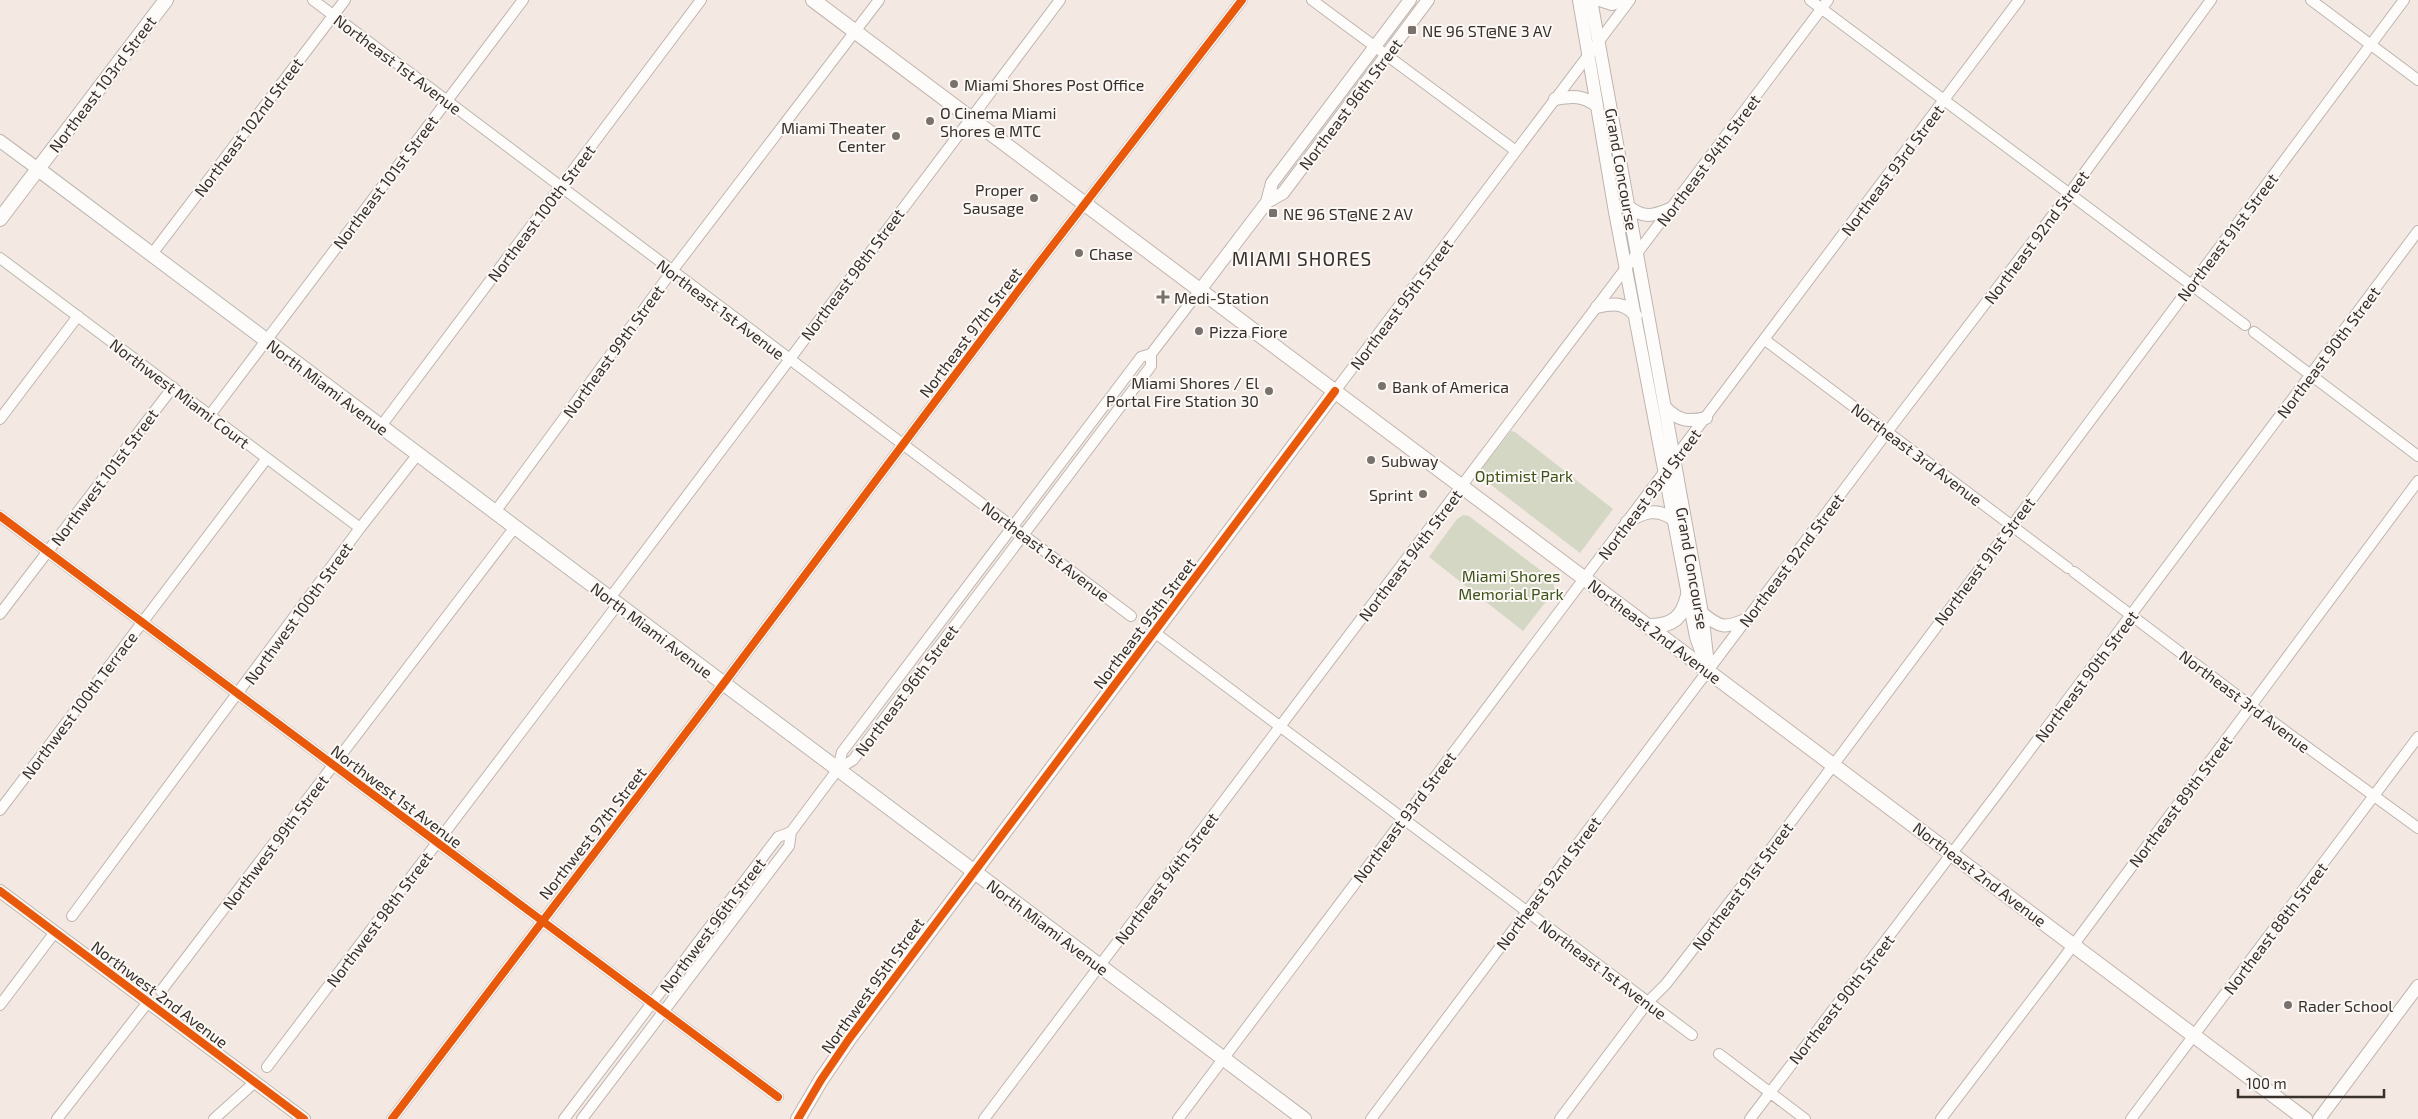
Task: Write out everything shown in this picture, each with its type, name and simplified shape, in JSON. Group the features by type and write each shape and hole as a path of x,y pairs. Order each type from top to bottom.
{"main road":[{"name":"Northeast 103rd Street","path":"0,219 166,0"},
{"name":"Northeast 2nd Avenue","path":"813,0 2305,1119"},
{"name":"North Miami Avenue","path":"38,169 1304,1119"},
{"name":"Northeast 95th Street","path":"974,871 1335,391"},
{"path":"1650,626 1670,623 1679,618 1686,606 1688,595"},
{"name":"Northwest 95th Street","path":"801,1118 839,1052 974,871"}],"street":[{"name":"Northeast 1st Avenue","path":"313,0 1131,616"},
{"name":"Northeast 102nd Street","path":"152,254 345,0"},
{"name":"Northeast 101st Street","path":"265,340 523,0"},
{"name":"Northeast 100th Street","path":"381,426 700,0"},
{"name":"Northeast 99th Street","path":"495,512 672,271 878,0"},
{"name":"Northeast 98th Street","path":"614,601 788,359 1060,0"},
{"name":"Northeast 97th Street","path":"724,684 903,443 1242,0"},
{"path":"1312,0 1516,151"},
{"name":"Northeast 96th Street","path":"838,770 842,752 1141,357 1151,354 1267,202 1272,183 1410,0"},
{"name":"Northeast 96th Street","path":"1267,202 1283,193 1428,0"},
{"name":"Grand Concourse","path":"1579,0 1626,268 1697,644 1708,670"},
{"name":"Grand Concourse","path":"1591,0 1702,613 1708,670"},
{"path":"1600,0 1612,4 1624,0"},
{"name":"Northeast 95th Street","path":"1335,391 1630,0"},
{"path":"1810,0 1824,4 2068,194 2245,325"},
{"name":"Northeast 93rd Street","path":"1178,1119 2019,0"},
{"name":"Northeast 92nd Street","path":"1371,1119 1887,431 2068,194 2211,0"},
{"path":"2311,0 2418,80"},
{"name":"Northeast 91st Street","path":"1560,1119 1648,1002 1666,984 1833,764 2404,0"},
{"name":"Northeast 94th Street","path":"984,1119 1824,4"},
{"path":"1555,100 1578,96 1597,106"},
{"name":"North Miami Avenue","path":"0,141 38,169"},
{"path":"1628,206 1635,212 1649,216 1670,210"},
{"name":"Northeast 90th Street","path":"1750,1119 1953,854 2418,231"},
{"name":"Northwest Miami Court","path":"0,258 360,528"},
{"path":"1597,307 1619,304 1626,306 1636,316"},
{"path":"0,419 78,316"},
{"path":"2254,332 2418,456"},
{"path":"210,415 265,340"},
{"name":"Northeast 3rd Avenue","path":"1765,340 2251,706 2418,828"},
{"name":"Northeast 96th Street","path":"838,770 853,760 1151,366 1151,354"},
{"name":"Northwest 101st Street","path":"0,614 172,387"},
{"path":"1665,407 1673,416 1680,420 1706,418"},
{"name":"Northwest 100th Street","path":"72,916 360,528 418,454"},
{"name":"Northwest 100th Terrace","path":"0,810 267,458"},
{"name":"Northeast 89th Street","path":"1941,1119 2074,944 2418,481"},
{"path":"1627,522 1642,514 1653,511 1660,512 1674,520"},
{"name":"Northwest 1st Avenue","path":"0,516 778,1097"},
{"name":"Northwest 99th Street","path":"161,991 515,527"},
{"name":"Northwest 98th Street","path":"267,1067 614,601"},
{"path":"1702,613 1712,622 1727,626 1747,619"},
{"name":"Northeast 1st Avenue","path":"1154,632 1402,820 1692,1035"},
{"name":"Northwest 97th Street","path":"392,1119 724,684"},
{"name":"Northeast 88th Street","path":"2132,1119 2418,737"},
{"name":"Northwest 96th Street","path":"564,1119 778,837 791,832 838,770"},
{"name":"Northwest 96th Street","path":"582,1119 790,846 791,832"},
{"name":"Northwest 2nd Avenue","path":"0,891 304,1119"},
{"path":"0,1005 55,932"},
{"path":"2319,1119 2418,986"},
{"path":"57,1119 148,1002"},
{"path":"1719,1054 1805,1119"},
{"path":"214,1119 255,1082"}],"green space":[{"name":"Optimist Park","path":"1511,431 1515,432 1613,509 1580,553 1482,478 1483,467"},
{"name":"Miami Shores Memorial Park","path":"1463,515 1469,516 1552,579 1555,590 1523,631 1429,557 1457,519"}],"cycle path":[{"path":"392,1119 724,683 1036,267 1242,0"},
{"path":"798,1119 821,1080 849,1039 1335,391"},
{"path":"0,516 778,1097"},
{"path":"0,891 304,1119"}],"place":[{"name":"NE 96 ST@NE 3 AV","path":"1412,30"},
{"name":"Miami Shores Post Office","path":"954,84"},
{"name":"O Cinema Miami Shores @ MTC","path":"930,121"},
{"name":"Miami Theater Center","path":"896,136"},
{"name":"Proper Sausage","path":"1034,198"},
{"name":"NE 96 ST@NE 2 AV","path":"1273,213"},
{"name":"Chase","path":"1079,253"},
{"name":"Medi-Station","path":"1163,297"},
{"name":"Pizza Fiore","path":"1199,331"},
{"name":"Bank of America","path":"1382,386"},
{"name":"Miami Shores / El Portal Fire Station 30","path":"1269,391"},
{"name":"Subway","path":"1371,460"},
{"name":"Sprint","path":"1423,494"},
{"name":"Rader School","path":"2288,1005"}],"district":[{"name":"MIAMI SHORES","path":"1302,258"}]}
